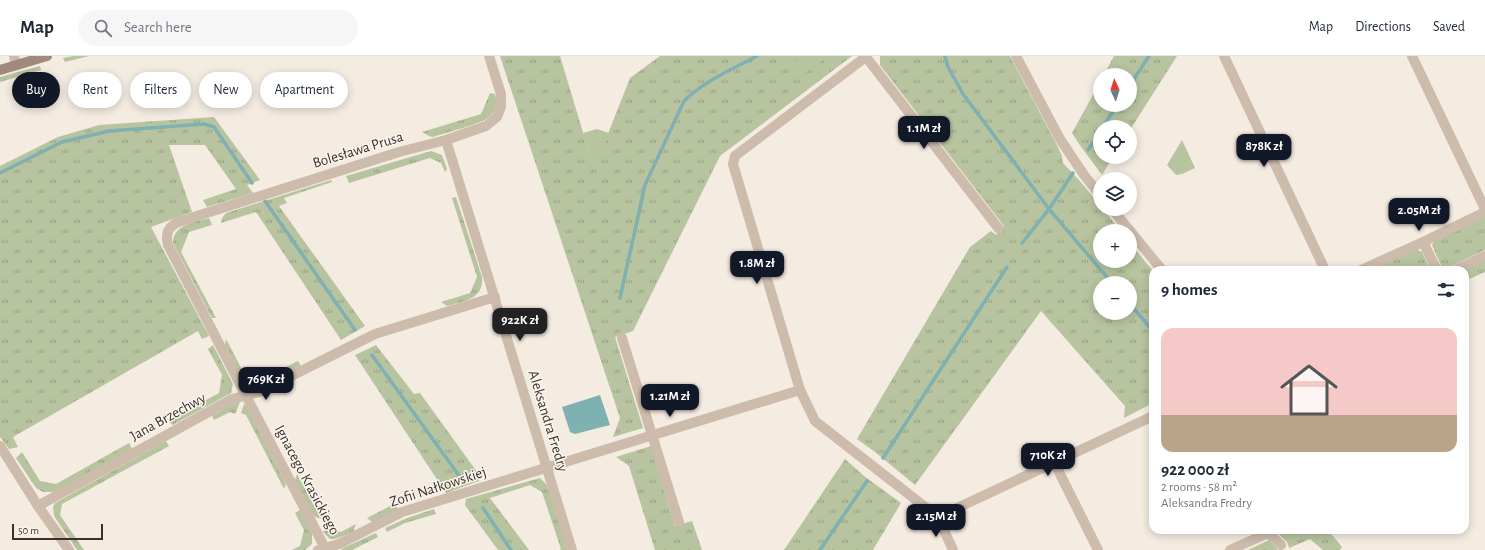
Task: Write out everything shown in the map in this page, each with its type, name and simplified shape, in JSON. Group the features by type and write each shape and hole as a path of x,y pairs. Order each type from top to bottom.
{"street":[{"path":"0,70 15,60 47,56"},
{"name":"Bolesława Prusa","path":"168,232 173,225 205,213 399,152 446,140 486,126 493,122 502,107 501,94 489,56"},
{"path":"953,550 938,517 815,421 800,390 733,164 735,156 867,56 999,229"},
{"path":"1016,56 1060,139 1093,186"},
{"path":"1224,56 1323,266"},
{"path":"1370,266 1424,242 1485,210 1412,56"},
{"name":"Aleksandra Fredry","path":"446,140 572,550"},
{"path":"1118,216 1124,224"},
{"name":"Ignacego Krasickiego","path":"168,232 166,236 168,245 323,549"},
{"path":"1137,240 1159,266"},
{"path":"1424,242 1435,266"},
{"path":"1464,266 1485,256"},
{"name":"Jana Brzechwy","path":"38,506 232,399 260,392 375,334 495,297"},
{"path":"622,338 679,522"},
{"name":"Zofii Nałkowskiej","path":"323,549 339,544 402,512 800,390"},
{"path":"938,517 1054,462 1149,420"},
{"path":"0,446 38,506 69,550"},
{"path":"1054,462 1098,550"},
{"path":"1230,550 1261,534"},
{"path":"1270,534 1281,545"}],"green space":[{"path":"73,56 89,56 65,62 63,58"},
{"path":"500,56 560,56 594,169 630,78 660,56 852,56 720,156 633,331 615,337 643,428 613,437 620,418"},
{"path":"802,56 823,56 825,59 800,76 791,64"},
{"path":"880,56 1010,56 1058,147 1063,163 1093,197 1093,216 1109,216 1115,224 1093,224 1093,268 1137,268 1137,252 1149,266 1149,405 1124,418 1125,406 1041,311 915,485 857,439 970,247 991,231 996,235 1004,226 880,65"},
{"path":"1114,56 1177,56 1136,120 1093,120 1093,163 1072,133 1093,95 1093,112 1137,112 1137,68 1108,68"},
{"path":"40,66 41,70 34,72 18,72"},
{"path":"12,74 12,78 0,82 0,77"},
{"path":"490,93 495,94 496,107 491,115 484,120 471,126 433,137 422,132 481,114"},
{"path":"214,117 260,180 247,185 253,193 207,207 203,200 236,189 205,145 169,145 192,212 151,227 209,336 202,339 198,331 13,437 18,447 9,449 0,437 0,166 58,137 99,125"},
{"path":"597,129 609,133 594,170 583,133"},
{"path":"1182,140 1195,168 1176,175 1167,165"},
{"path":"431,151 442,155 447,169 445,172 441,163 430,158 349,183 346,176"},
{"path":"1094,164 1109,164 1104,172 1100,172"},
{"path":"331,180 332,182 284,198 287,203 279,206 365,326 341,340 256,212 221,223 222,218 226,213"},
{"path":"456,197 482,277 482,285 480,291 476,295 466,301 447,306 441,302 470,293 477,277 452,198"},
{"path":"1485,216 1485,250 1451,266 1441,266 1432,245 1436,238"},
{"path":"209,218 212,225 189,232 181,252 216,318 212,318 173,243 174,237 181,228 191,223"},
{"path":"1416,249 1422,252 1429,266 1379,266"},
{"path":"1485,261 1485,272 1469,279 1469,268"},
{"path":"226,339 247,379 257,381 298,361 301,366 260,387 253,387 244,382 225,345"},
{"path":"213,345 233,384 231,393 173,425 168,421 219,393 222,375 208,349"},
{"path":"376,345 414,394 420,393 480,476 479,481 446,493 355,355"},
{"path":"240,402 235,414 230,412 214,420 212,416 235,403"},
{"path":"244,404 247,407 286,484 284,489 246,415 241,413"},
{"path":"166,441 169,446 62,504 60,515 84,550 77,550 54,516 53,507 55,503"},
{"path":"129,443 132,449 54,492 43,492 36,488 16,458 22,452 40,481 56,484"},
{"path":"651,446 675,526 692,521 702,550 655,550 629,466 616,457"},
{"path":"845,459 864,476 901,503 873,550 784,550"},
{"path":"297,474 321,518 317,518 313,515 295,480"},
{"path":"540,478 547,485 567,550 559,550 561,549 542,492 530,485 490,498 529,550 498,550 465,505 466,499"},
{"path":"396,504 398,510 372,522 367,518"},
{"path":"434,509 436,514 405,523 387,532 385,528 407,518"},
{"path":"300,510 312,533 312,544 305,550 292,550 300,546 304,530 295,513"},
{"path":"356,524 353,532 335,539 330,539 323,532 326,528 341,532"},
{"path":"376,533 378,537 352,550 341,550 343,548"},
{"path":"1278,534 1331,534 1342,547 1340,550 1323,550 1310,539 1289,548 1287,542"},
{"path":"1269,540 1278,550 1248,550"}],"water":[{"path":"600,395 610,425 575,434 570,432 562,407"}],"waterway":[{"path":"620,298 645,185 684,101 700,87 757,56"},
{"path":"945,56 948,67 963,94 1049,209 1106,276"},
{"path":"1137,74 1149,56"},
{"path":"1107,120 1113,112"},
{"path":"0,173 62,142 109,131 204,124 214,127 252,183"},
{"path":"1088,150 1093,142"},
{"path":"1022,243 1049,209 1073,173"},
{"path":"265,201 355,330"},
{"path":"883,458 1007,267"},
{"path":"1137,312 1149,326"},
{"path":"372,355 460,477"},
{"path":"820,550 867,481"},
{"path":"483,508 511,550"}]}
